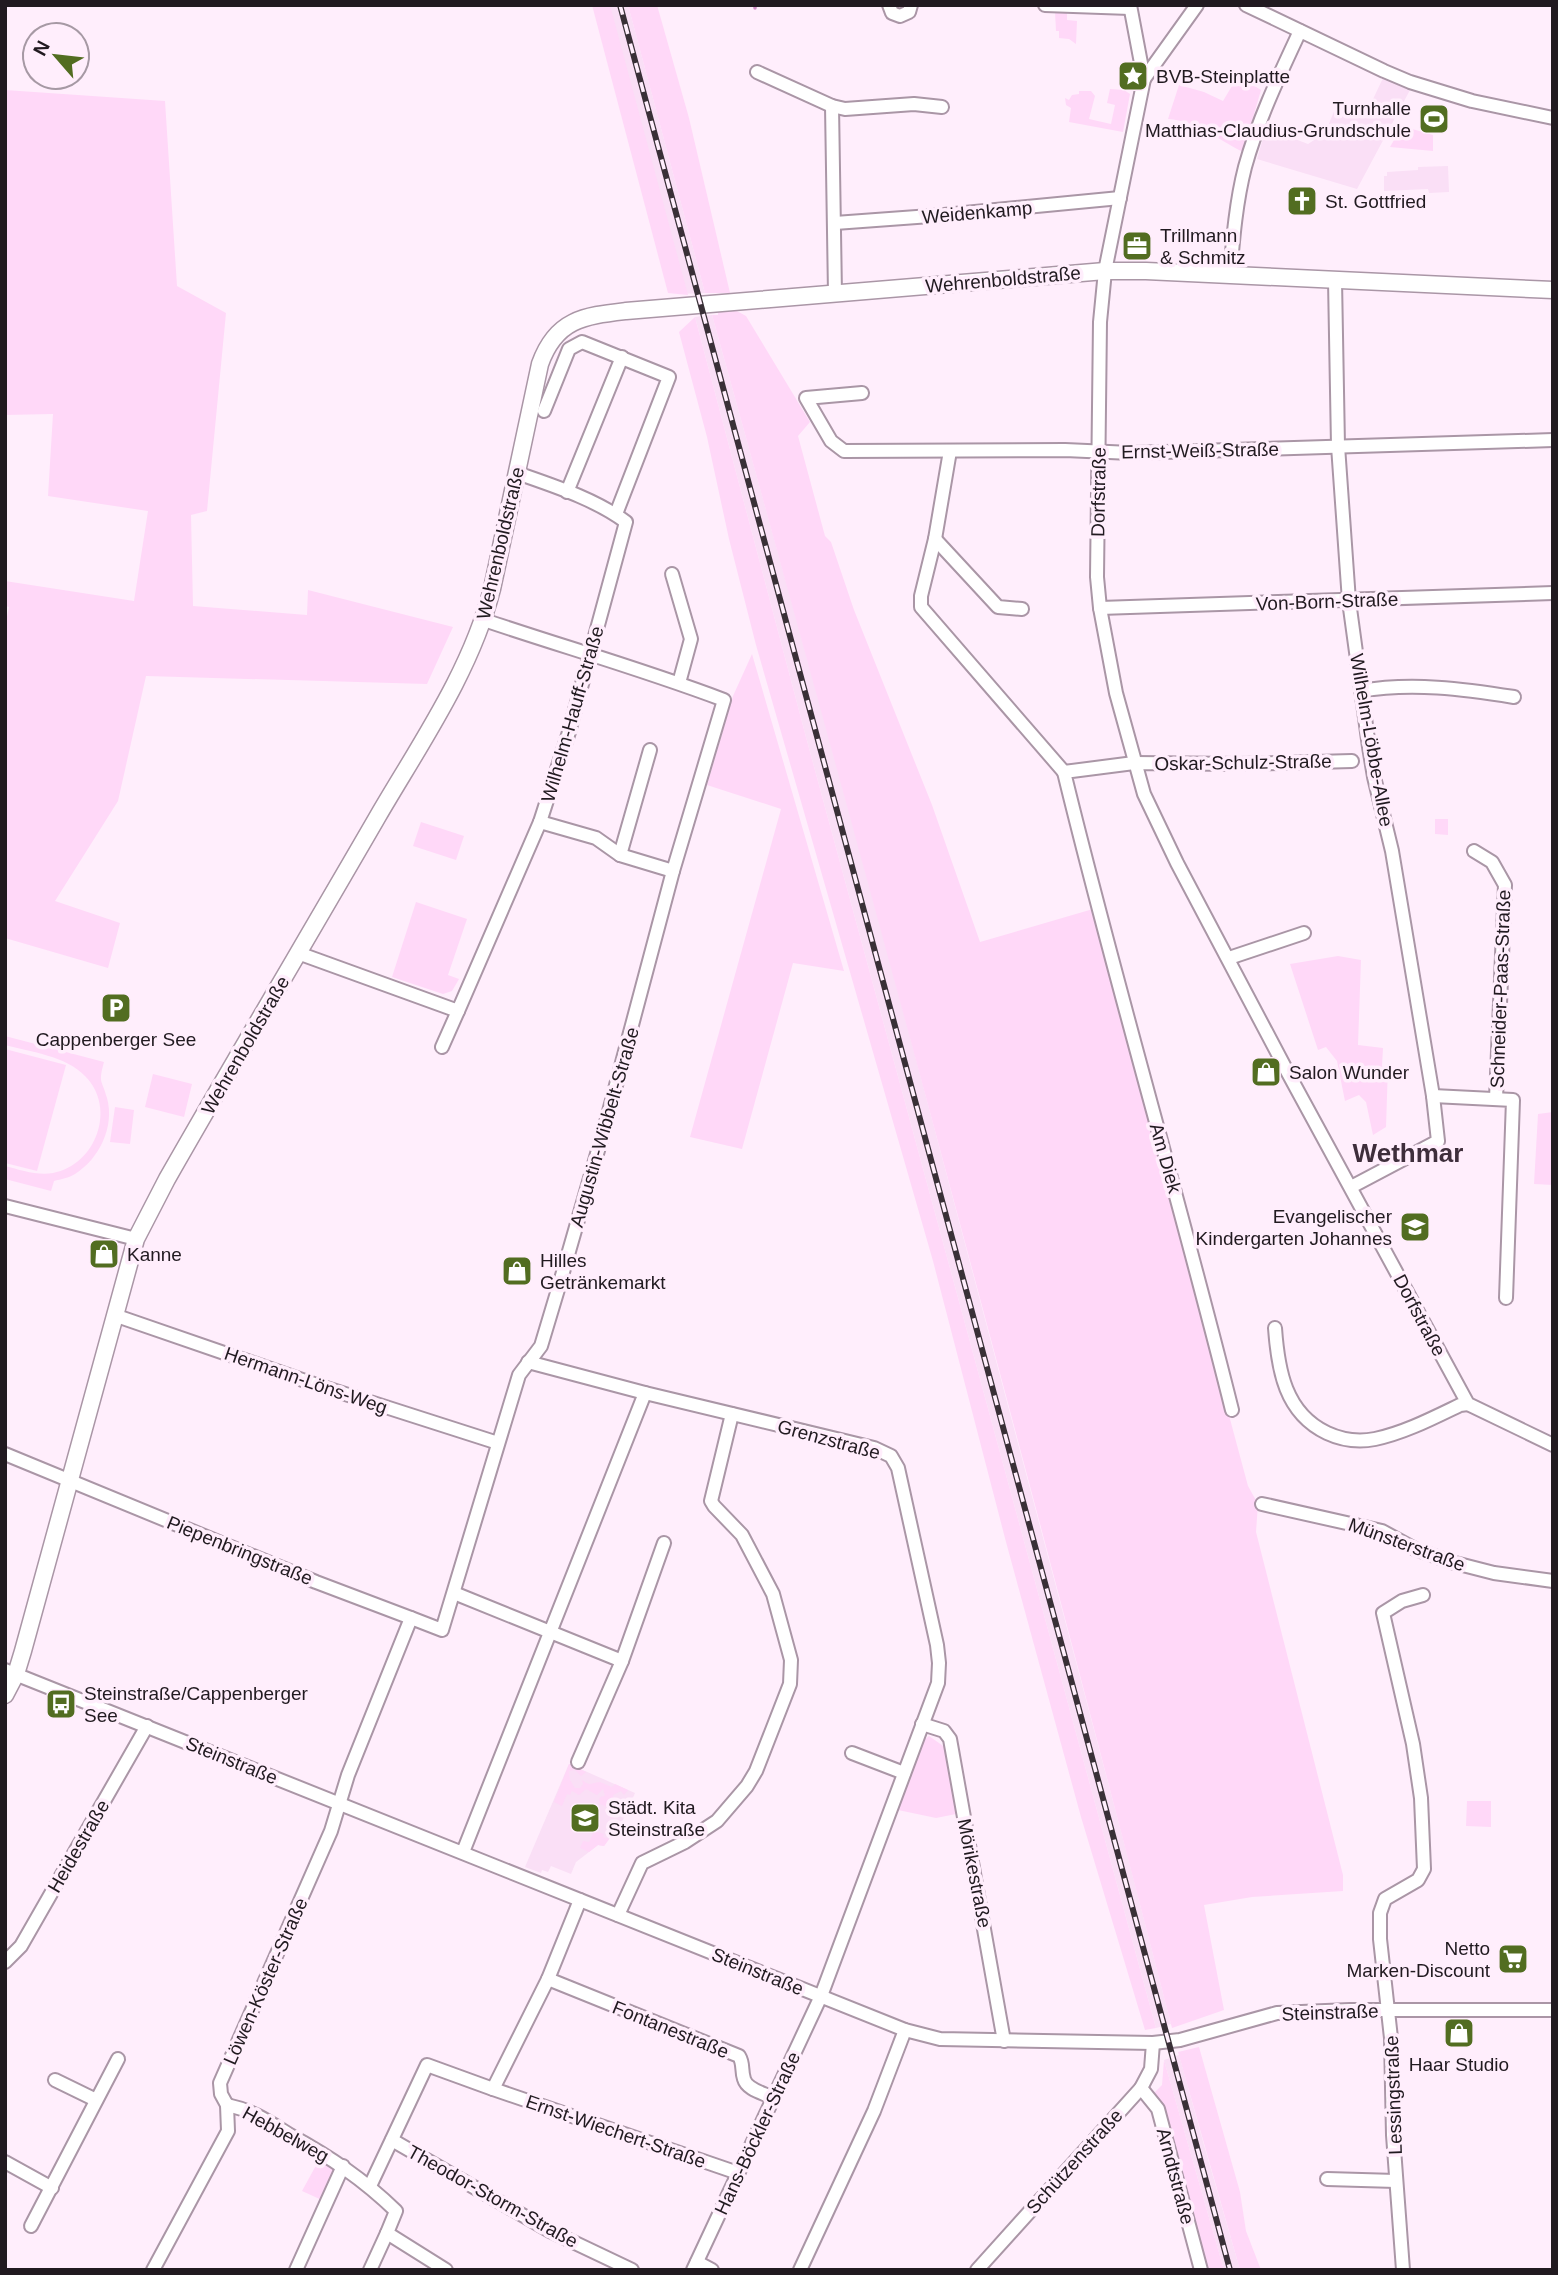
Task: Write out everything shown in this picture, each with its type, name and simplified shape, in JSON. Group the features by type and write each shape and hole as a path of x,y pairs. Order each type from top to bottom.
{"street":[{"path":"889,5 892,13 900,16 909,12 911,5"},
{"path":"1045,5 1130,7"},
{"path":"1144,79 1198,5"},
{"path":"1246,5 1410,82 1472,101 1553,118"},
{"name":"Dorfstraße","path":"1130,7 1144,79 1105,271 1098,373 1097,577 1116,693 1144,794 1162,834 1468,1404"},
{"path":"1230,275 1234,229 1245,168 1271,92 1300,31"},
{"path":"757,72 832,106 845,109 914,104 942,107"},
{"path":"832,106 835,294"},
{"name":"Weidenkamp","path":"835,223 1120,198"},
{"name":"Wehrenboldstraße","path":"5,1695 69,1480 136,1239 167,1180 468,656 484,620 544,354 554,337 569,323 582,317 605,313 1105,271 1553,290"},
{"name":"Wilhelm-Löbbe-Allee","path":"1335,280 1338,446 1349,601 1374,778 1392,851 1438,1140 1351,1187"},
{"path":"517,473 616,514 669,377 582,342 569,349 544,411"},
{"path":"567,492 622,357"},
{"name":"Ernst-Weiß-Straße","path":"862,393 806,398 831,441 844,451 1065,450 1131,453 1553,440"},
{"path":"950,451 921,607 1064,772"},
{"name":"Wilhelm-Hauff-Straße","path":"442,1047 540,822 569,732 626,522 616,514"},
{"path":"935,539 998,607 1021,609"},
{"path":"672,574 691,639 679,683"},
{"name":"Von-Born-Straße","path":"1100,608 1553,593"},
{"name":"Augustin-Wibbelt-Straße","path":"411,1618 442,1630 519,1375 541,1346 570,1250 673,871 724,700 484,620"},
{"path":"1361,691 1389,686 1421,687 1514,697"},
{"path":"620,855 650,750"},
{"name":"Oskar-Schulz-Straße","path":"1064,772 1134,763 1352,761"},
{"name":"Am Diek","path":"1064,772 1097,907 1189,1241 1232,1410"},
{"path":"540,822 596,838 620,855 673,871"},
{"name":"Schneider-Paas-Straße","path":"1474,851 1492,862 1506,885 1496,1098"},
{"path":"1229,958 1304,933"},
{"path":"298,953 458,1011"},
{"name":"Schneider-Paas-Straße","path":"1433,1096 1513,1100 1506,1298"},
{"path":"5,1206 136,1239"},
{"name":"Hermann-Löns-Weg","path":"114,1315 314,1384 498,1443"},
{"path":"1275,1328 1277,1358 1290,1400 1308,1421 1331,1434 1355,1440 1376,1438 1394,1434 1468,1404 1553,1446"},
{"name":"Grenzstraße","path":"528,1362 732,1415 874,1448 891,1456 898,1468 939,1663 938,1683 821,1996"},
{"path":"463,1852 645,1393"},
{"path":"618,1915 642,1863 685,1842 717,1821 747,1786 756,1771 790,1684 791,1660 773,1594 742,1535 711,1501 732,1415"},
{"name":"Piepenbringstraße","path":"5,1454 411,1618"},
{"name":"Münsterstraße","path":"1262,1504 1382,1531 1415,1549 1451,1562 1504,1575 1553,1581"},
{"path":"578,1762 622,1661 664,1543"},
{"path":"454,1593 622,1661"},
{"name":"Lessingstraße","path":"1403,2270 1380,1913 1385,1899 1418,1880 1424,1869 1421,1798 1413,1744 1383,1613 1402,1601 1423,1595"},
{"path":"340,1804 348,1775 411,1618"},
{"name":"Steinstraße","path":"10,1672 905,2030 940,2039 1153,2043 1180,2040 1277,2014 1388,2010 1553,2010"},
{"name":"Mörikestraße","path":"922,1724 944,1731 950,1739 1004,2041"},
{"name":"Heidestraße","path":"5,1962 21,1946 147,1726"},
{"path":"852,1753 904,1773"},
{"name":"Löwen-Köster-Straße","path":"157,2268 228,2131 227,2105 221,2094 220,2083 331,1831 340,1804"},
{"path":"370,2186 427,2065 493,2089 548,1979 580,1900"},
{"name":"Fontanestraße","path":"548,1979 739,2056 743,2063 744,2079 749,2087 773,2098"},
{"name":"Hans-Böckler-Straße","path":"695,2266 821,1996"},
{"path":"800,2270 874,2111 905,2030"},
{"name":"Schützenstraße","path":"977,2270 1141,2088 1151,2069 1153,2043"},
{"path":"31,2226 118,2059"},
{"path":"55,2080 96,2100"},
{"name":"Arndtstraße","path":"1141,2088 1158,2109 1201,2270"},
{"name":"Ernst-Wiechert-Straße","path":"493,2089 738,2173"},
{"name":"Hebbelweg","path":"227,2105 247,2109 343,2166 370,2186 396,2211 370,2270"},
{"name":"Theodor-Storm-Straße","path":"392,2140 550,2231 632,2270"},
{"path":"5,2162 51,2188"},
{"name":"Hebbelweg","path":"296,2270 343,2166"},
{"name":"Lessingstraße","path":"1327,2179 1396,2180"},
{"path":"387,2233 442,2269"},
{"path":"695,2266 712,2270"}],"shaded area":[{"path":"592,5 610,5 688,295 668,293"},
{"path":"605,5 628,5 705,293 678,294"},
{"path":"628,5 657,5 689,118 730,293 705,293"},
{"path":"1055,12 1067,13 1067,20 1077,21 1076,44 1069,39 1059,38"},
{"path":"1238,76 1261,90 1243,152 1198,127 1168,119 1179,85 1223,101"},
{"path":"1383,78 1410,90 1357,189 1257,159 1266,128 1308,144 1325,133 1338,102 1366,114"},
{"path":"1110,89 1124,90 1130,94 1123,132 1069,122 1071,108 1066,105 1065,98 1069,100 1072,95 1079,94 1079,91 1091,91 1095,96 1089,119 1111,124 1115,105 1107,103"},
{"path":"5,90 165,101 177,286 226,313 207,511 191,515 193,606 307,615 308,590 453,627 427,684 146,676 118,801 55,901 120,923 108,968 5,938 5,626 9,607 5,606 5,581 134,601 148,511 48,496 53,414 5,415"},
{"path":"1402,126 1433,135 1433,151 1390,147"},
{"path":"1448,166 1449,192 1429,193 1428,189 1384,191 1384,176 1387,176 1387,172"},
{"path":"735,310 746,316 810,422 798,436 825,536 831,542 854,610 932,805 980,942 1093,909 1248,1486 1258,1504 1256,1532 1343,1875 1343,1891 1252,1897 1204,1905 1224,2010 1172,2028 946,1171 712,315"},
{"path":"712,315 861,852 1127,1854 1171,2024 1156,2028 695,317"},
{"path":"695,317 1156,2028 1145,2030 1081,1817 933,1261 756,645 707,437 679,332"},
{"path":"752,654 844,971 793,963 742,1149 690,1137 781,809 707,785 733,696"},
{"path":"1435,819 1448,819 1448,835 1435,834"},
{"path":"421,822 464,836 456,860 413,846"},
{"path":"416,902 467,919 448,975 459,979 452,991 443,994 392,977"},
{"path":"1338,956 1361,960 1358,1045 1383,1048 1382,1066 1388,1066 1386,1127 1373,1135 1366,1102 1359,1095 1345,1101 1337,1061 1326,1047 1318,1050 1290,964"},
{"path":"5,1036 104,1062 101,1078 107,1098 109,1120 103,1141 84,1168 54,1181 51,1191 5,1179 5,1166 41,1174 68,1168 81,1159 97,1134 100,1104 95,1089 77,1069 48,1056 5,1045"},
{"path":"5,1049 66,1065 37,1171 5,1163"},
{"path":"153,1074 192,1084 184,1117 145,1107"},
{"path":"115,1107 134,1110 130,1144 110,1142"},
{"path":"1553,1112 1553,1185 1534,1184 1538,1114"},
{"path":"929,1736 946,1748 961,1813 936,1818 898,1810 923,1741"},
{"name":"Städt. Kita Steinstraße","path":"569,1764 635,1793 622,1822 604,1846 598,1845 576,1862 571,1874 551,1866 548,1872 542,1870 541,1873 525,1867"},
{"path":"569,1764 586,1772 581,1776 575,1770 569,1771 575,1788 580,1788 582,1780 589,1784 600,1782 612,1787 615,1784 628,1790 624,1795 621,1791 613,1795 618,1804 613,1813 614,1819 609,1817 612,1809 600,1804 600,1797 605,1796 603,1789 597,1795 586,1789 579,1795 572,1791 570,1795 567,1794 562,1806 554,1802"},
{"path":"1467,1801 1491,1801 1491,1827 1466,1826"},
{"path":"594,1831 609,1839 604,1846 598,1845 589,1852 580,1848 583,1841 589,1842"},
{"path":"1199,2047 1240,2192 1246,2231 1261,2270 1240,2270 1178,2052"},
{"path":"1179,2055 1240,2270 1224,2270 1164,2060"},
{"path":"1164,2060 1224,2270 1206,2270 1162,2102 1154,2093 1162,2085"},
{"path":"319,2160 334,2167 336,2173 324,2201 302,2191"}],"railway":[{"path":"620,5 1230,2270"}],"place":[{"name":"BVB-Steinplatte","path":"1133,76"},
{"name":"Turnhalle Matthias-Claudius-Grundschule","path":"1434,119"},
{"name":"St. Gottfried","path":"1302,201"},
{"name":"Trillmann & Schmitz","path":"1137,246"},
{"name":"Cappenberger See","path":"116,1008"},
{"name":"Salon Wunder","path":"1266,1072"},
{"name":"Evangelischer Kindergarten Johannes","path":"1415,1227"},
{"name":"Kanne","path":"104,1254"},
{"name":"Hilles Getränkemarkt","path":"517,1271"},
{"name":"Steinstraße/Cappenberger See","path":"61,1704"},
{"name":"Städt. Kita Steinstraße","path":"585,1818"},
{"name":"Netto Marken-Discount","path":"1513,1959"},
{"name":"Haar Studio","path":"1459,2033"}],"district":[{"name":"Wethmar","path":"1408,1153"}]}
